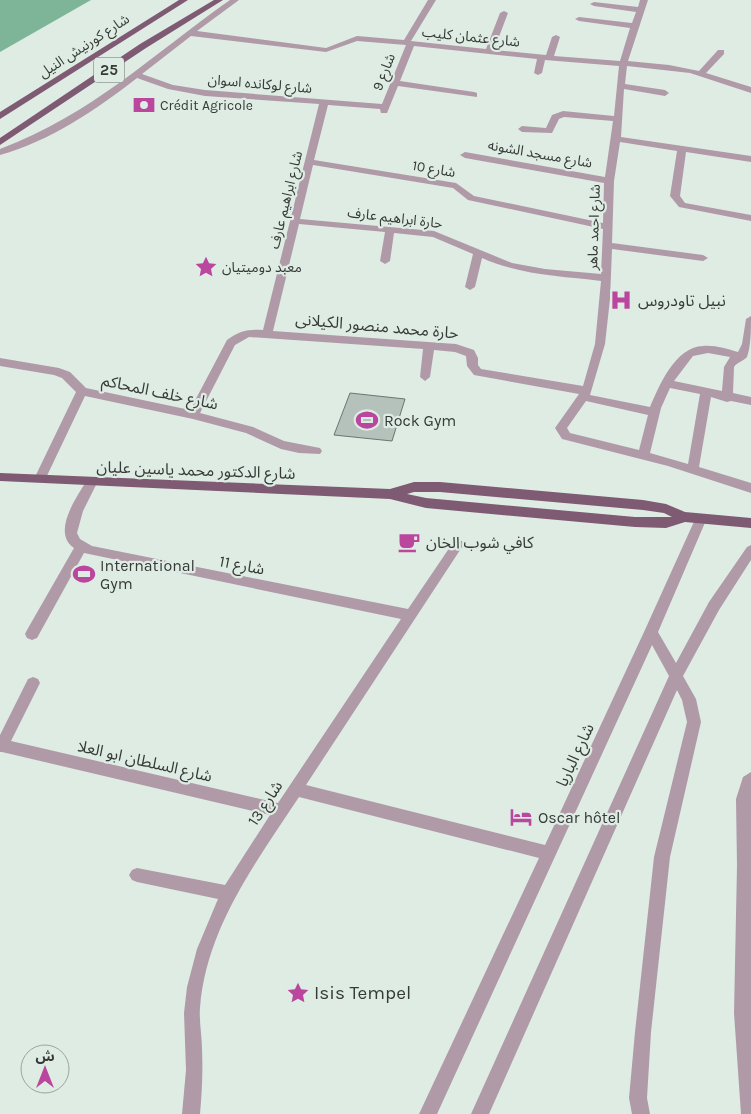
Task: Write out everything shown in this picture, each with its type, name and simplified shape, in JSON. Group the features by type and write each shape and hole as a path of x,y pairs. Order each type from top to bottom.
{"main road":[{"name":"شارع كورنيش النيل","path":"0,116 184,0"},
{"name":"شارع كورنيش النيل","path":"0,142 143,46 218,0"},
{"name":"شارع الدكتور محمد ياسين عليان","path":"0,477 390,494 426,503 661,524 678,521 684,517"},
{"name":"شارع الدكتور محمد ياسين عليان","path":"390,494 414,487 434,486 643,505 666,509 684,517 751,523"}],"street":[{"path":"0,152 24,145 65,125 99,102 235,0"},
{"name":"شارع 9","path":"384,109 409,44 432,0"},
{"name":"شارع احمد ماهر","path":"643,456 566,436 561,428 564,421 585,394 600,344 604,314 609,181 616,139 620,86 624,63 644,0"},
{"path":"594,4 641,10"},
{"path":"489,53 504,12"},
{"path":"579,19 635,26"},
{"name":"شارع عثمان كليب","path":"190,33 326,50 335,49 350,39 356,38 489,53 668,67 701,74 751,90"},
{"path":"538,73 556,38"},
{"path":"701,74 721,52"},
{"name":"شارع لوكانده اسوان","path":"135,75 171,87 196,92 324,102 384,109"},
{"path":"395,82 474,95"},
{"path":"620,86 666,93"},
{"name":"شارع ابراهيم عارف","path":"267,334 324,102"},
{"path":"522,129 549,131 555,117 563,114 618,119"},
{"path":"616,139 751,160"},
{"path":"682,150 675,196 677,201 690,207 751,218"},
{"name":"شارع مسجد الشونه","path":"465,154 609,181"},
{"name":"شارع 10","path":"309,162 456,186 472,198 607,227"},
{"name":"حارة ابراهيم عارف","path":"294,222 434,234 451,239 498,261 522,268 605,278"},
{"path":"385,260 390,229"},
{"path":"606,245 703,258"},
{"path":"470,287 478,252"},
{"path":"727,398 730,364 742,356 751,319"},
{"name":"حارة محمد منصور الكيلانى","path":"194,415 231,343 238,337 248,333 464,349 470,353 473,358 472,366 478,372 585,394"},
{"path":"425,377 429,346"},
{"path":"742,356 706,350 690,352 665,383 654,412 643,456 751,488"},
{"name":"شارع خلف المحاكم","path":"0,362 55,370 66,375 82,391 194,415 249,430 281,445 316,451"},
{"path":"665,383 727,398 751,401"},
{"path":"40,479 82,391"},
{"path":"693,470 706,393"},
{"path":"585,394 654,412"},
{"path":"32,634 81,546 73,541 70,532 73,520 91,482"},
{"name":"شارع الباريا","path":"428,1114 651,632 701,518"},
{"name":"شارع 13","path":"191,1114 194,1059 192,1009 198,968 211,929 228,894 281,811 458,544"},
{"name":"شارع 11","path":"81,546 98,552 410,615"},
{"path":"480,1114 676,676 714,606 751,550"},
{"path":"641,1114 638,1098 643,1032 662,857 694,722 689,699 651,632"},
{"path":"1,746 33,683"},
{"name":"شارع السلطان ابو العلا","path":"1,746 281,811"},
{"path":"750,1114 746,1014 743,799 748,782 751,779"},
{"path":"296,789 549,854"},
{"path":"137,875 228,894"}],"shaded area":[{"path":"0,0 91,0 0,52"}],"building":[{"path":"350,393 405,399 392,441 334,435"}],"place":[{"name":"Crédit Agricole","path":"144,105"},
{"name":"معبد دوميتيان","path":"206,267"},
{"name":"نبيل تاودروس","path":"621,300"},
{"name":"Rock Gym","path":"367,420"},
{"name":"كافي شوب الخان","path":"409,542"},
{"name":"International Gym","path":"84,574"},
{"name":"Oscar hôtel","path":"521,817"},
{"name":"Isis Tempel","path":"298,993"}]}
